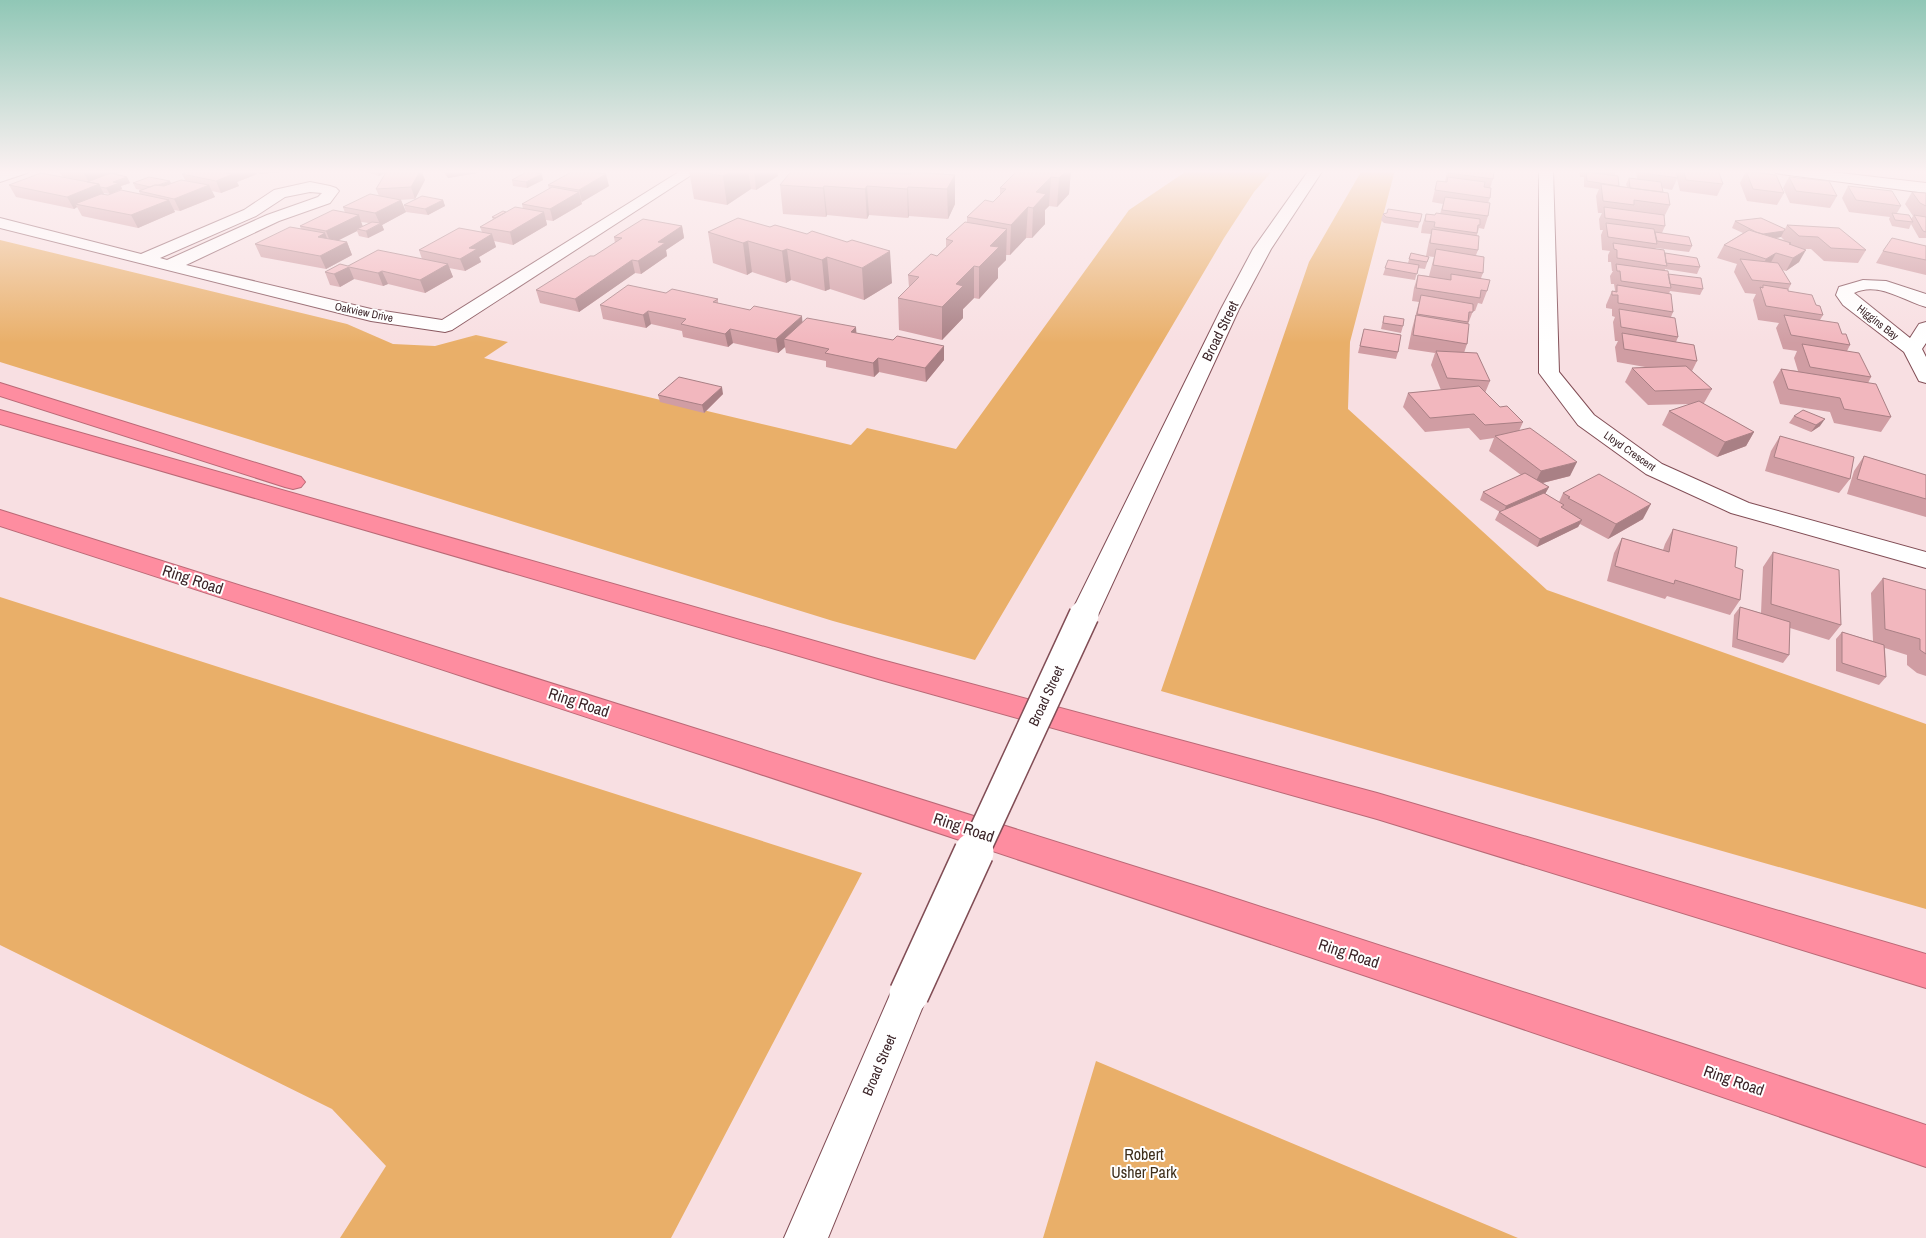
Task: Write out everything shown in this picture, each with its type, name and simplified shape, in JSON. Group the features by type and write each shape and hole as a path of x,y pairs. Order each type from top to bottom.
{"highway":[{"path":"0,389 878,669"},
{"path":"0,417 878,669 1377,806 1926,971"},
{"name":"Ring Road","path":"0,518 648,724 1624,1043 1926,1146"}],"street":[{"name":"Oakview Drive","path":"20,228 59,239 371,314 445,326 601,228"},
{"path":"144,258 215,228"},
{"path":"171,265 252,228"},
{"name":"Broad Street","path":"806,1238 909,994 1084,615 1253,266 1277,228"},
{"name":"Lloyd Crescent","path":"1547,228 1549,373 1586,420 1654,469 1740,508 1926,560"},
{"name":"Higgins Bay","path":"1926,301 1910,293 1882,286 1858,285 1845,291 1845,295 1850,301 1912,349 1926,377"},
{"name":"Higgins Bay","path":"1912,349 1926,328"}],"green space":[{"path":"1116,228 1231,228 975,660 833,621 0,362 0,240 347,324 393,344 435,346 476,335 508,342 484,358 851,445 867,428 956,449"},
{"path":"1329,228 1380,228 1350,342 1348,409 1547,590 1926,724 1926,909 1161,691 1309,262"},
{"path":"0,597 862,873 671,1238 340,1238 386,1166 332,1109 0,945"},
{"name":"Robert Usher Park","path":"1096,1061 1518,1238 1043,1238"}],"building":[{"path":"288,228 325,233 318,237 347,242 320,256 255,244"},
{"path":"309,228 333,228 326,231"},
{"path":"360,228 372,228 366,231 357,229"},
{"path":"459,228 492,234 469,248 477,249 460,259 419,250"},
{"path":"485,228 517,228 510,232"},
{"path":"629,228 679,228 658,242 665,243 638,261 632,260 575,299 536,290 622,238 614,237"},
{"path":"717,228 785,228 807,234 812,231 847,242 852,240 890,251 862,268 827,257 822,260 787,249 782,251 748,241 743,243 708,232"},
{"path":"959,228 1007,229 990,246 999,247 979,267 974,266 956,284 963,286 942,307 898,298 919,277 908,275 931,254 937,256 953,241 946,239"},
{"path":"1440,228 1478,228 1477,233"},
{"path":"1607,228 1654,229 1657,244 1608,237"},
{"path":"1748,228 1785,229 1784,231 1763,234"},
{"path":"1790,228 1839,228 1866,250 1831,248 1818,237 1799,236"},
{"path":"1432,229 1479,236 1478,250 1430,243"},
{"path":"1749,230 1791,243 1789,244 1806,250 1793,258 1776,253 1766,259 1724,245"},
{"path":"1655,232 1689,237 1692,246 1657,241"},
{"path":"1892,238 1926,246 1926,260 1883,251"},
{"path":"1613,243 1664,250 1667,266 1617,258 1617,250 1614,249"},
{"path":"1436,249 1484,257 1483,273 1433,265"},
{"path":"378,250 448,264 420,280 382,271 378,273 349,267 334,274 325,272 340,264 348,266"},
{"path":"1411,253 1429,257 1427,262 1409,259"},
{"path":"1665,253 1697,258 1700,267 1666,263"},
{"path":"1740,259 1778,263 1791,284 1752,280"},
{"path":"1388,260 1419,265 1417,274 1385,268"},
{"path":"1616,264 1668,271 1671,288 1621,281 1620,271 1617,271"},
{"path":"1451,274 1490,280 1487,291 1481,290 1480,298 1416,288 1418,275 1451,280"},
{"path":"1668,274 1701,278 1703,289 1670,284"},
{"path":"628,285 666,293 672,289 718,299 713,302 750,310 754,306 802,316 776,339 730,329 725,334 681,324 686,319 648,311 643,315 600,305"},
{"path":"1617,285 1671,294 1673,312 1618,303 1618,295 1612,295 1612,291 1617,292"},
{"path":"1763,285 1812,295 1816,305 1820,306 1823,315 1766,306 1760,287 1763,288"},
{"path":"1421,295 1473,304 1473,312 1469,312 1468,322 1417,314"},
{"path":"1619,309 1675,318 1678,337 1621,327"},
{"path":"1416,315 1469,324 1467,344 1413,335"},
{"path":"1784,315 1838,323 1842,334 1846,334 1850,345 1791,335"},
{"path":"1384,316 1404,319 1403,326 1383,323"},
{"path":"807,318 856,327 851,332 893,340 897,336 944,346 925,368 878,358 873,363 825,353 829,349 784,339"},
{"path":"1364,329 1401,335 1398,352 1360,346"},
{"path":"1622,333 1694,345 1697,361 1624,349"},
{"path":"1802,344 1859,353 1871,377 1810,367"},
{"path":"1436,351 1477,353 1490,381 1447,378"},
{"path":"1686,366 1712,389 1655,391 1632,368"},
{"path":"1781,369 1876,384 1891,417 1844,409 1840,398 1788,389"},
{"path":"679,377 722,387 702,405 658,395"},
{"path":"1479,386 1500,407 1507,406 1523,422 1485,425 1474,414 1430,418 1408,393"},
{"path":"1699,401 1754,432 1725,442 1669,411"},
{"path":"1803,410 1825,419 1816,425 1794,416"},
{"path":"1530,428 1577,462 1541,471 1495,436"},
{"path":"1780,436 1854,457 1850,479 1774,457"},
{"path":"1864,456 1926,475 1926,499 1857,479"},
{"path":"1525,473 1549,487 1506,506 1483,492"},
{"path":"1599,474 1651,504 1616,524 1568,498 1570,497 1563,493"},
{"path":"1544,493 1564,505 1561,507 1582,520 1540,539 1499,512"},
{"path":"1673,529 1737,547 1735,567 1743,570 1740,600 1675,580 1674,584 1615,566 1622,538 1669,552"},
{"path":"1773,552 1839,570 1841,625 1771,604"},
{"path":"1883,578 1926,590 1926,654 1920,650 1920,639 1885,629"},
{"path":"1740,607 1790,622 1789,655 1737,639"},
{"path":"1842,632 1884,645 1886,677 1842,663"}]}
